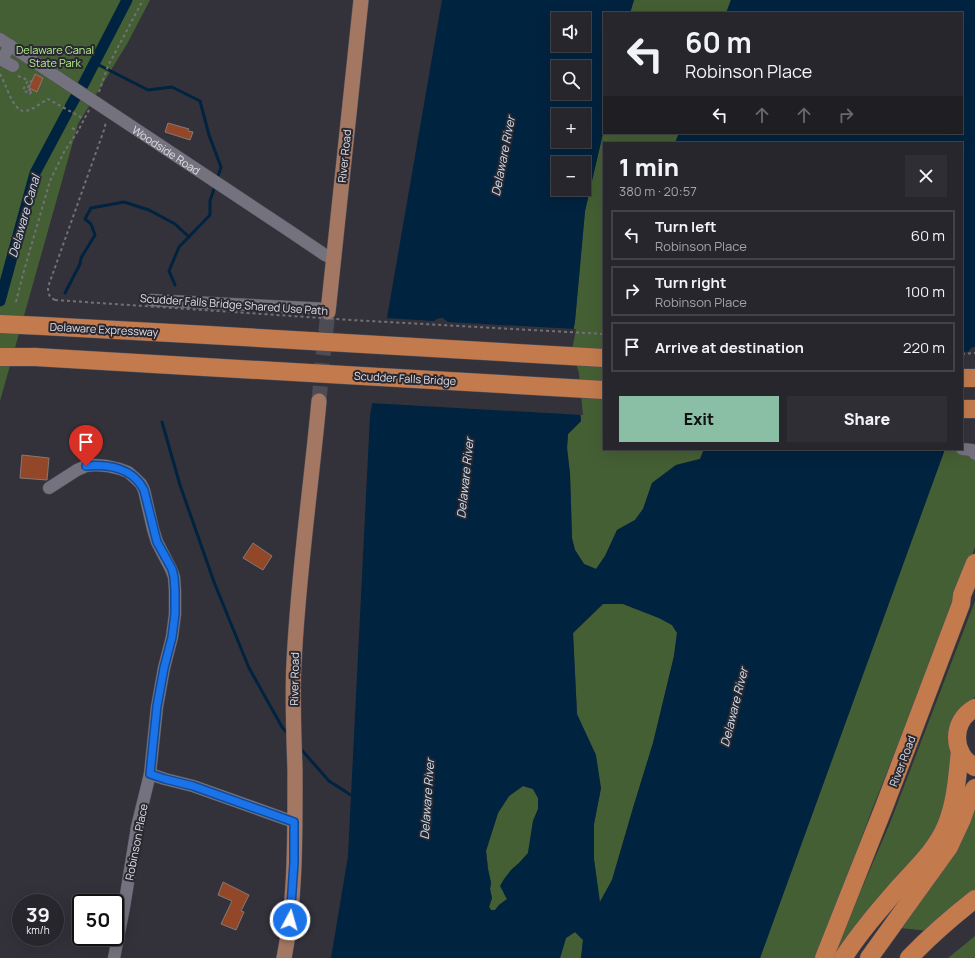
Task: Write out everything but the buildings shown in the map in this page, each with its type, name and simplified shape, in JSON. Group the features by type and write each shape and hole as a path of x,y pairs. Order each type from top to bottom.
{"highway":[{"name":"Delaware Expressway","path":"0,324 603,358"},
{"name":"Scudder Falls Bridge","path":"0,357 603,390"},
{"path":"963,378 975,378"},
{"path":"963,409 975,409"},
{"name":"River Road","path":"824,958 962,604 962,595 975,563"},
{"path":"962,604 967,598 975,580"},
{"path":"974,707 960,722 957,732 957,742 965,760 975,767"},
{"path":"843,958 867,925 924,860 942,834 954,804 957,789 960,751"},
{"path":"869,958 948,846 962,819 970,796 975,788"},
{"path":"909,958 923,943 975,899"}],"main road":[{"name":"River Road","path":"328,311 361,0"},
{"name":"River Road","path":"284,958 291,905 294,863 295,772 293,716 297,607 320,401"}],"street":[{"name":"Woodside Road","path":"5,42 334,260"},
{"path":"5,42 2,60 12,71"},
{"path":"151,300 328,311"},
{"path":"963,448 972,450 975,454"},
{"name":"Robinson Place","path":"49,488 86,466 107,466 128,472 136,478 144,490 157,542 174,577 175,614 172,637 164,668 157,706 150,774 137,827 114,958"},
{"path":"150,774 193,786 294,822"}],"path":[{"path":"97,96 108,66 143,0"},
{"path":"12,71 30,81"},
{"path":"0,74 18,109 27,111 48,99 84,119"},
{"path":"30,81 27,89 32,90 30,94 23,90 30,81"},
{"path":"16,302 50,181 64,152 78,131 88,112"},
{"name":"Scudder Falls Bridge Shared Use Path","path":"106,122 48,287 50,297 55,300 603,334"},
{"path":"72,128 78,131"},
{"path":"963,354 975,353"}],"green space":[{"name":"Delaware Canal State Park","path":"0,0 150,0 127,44 78,124 0,401"},
{"path":"634,0 731,0 726,12 630,12"},
{"path":"603,133 679,134 675,142 603,142 603,450 704,450 700,459 676,465 652,483 643,509 635,520 617,530 605,556 596,569 584,564 575,550 572,538 570,474 567,448 568,434 581,421 570,350 575,321 585,211 588,196 591,196 591,185"},
{"path":"963,444 975,445 975,547 963,582 873,807 817,958 760,958 945,450 963,450"},
{"path":"975,601 975,697 969,704 952,788 934,839 840,950 834,953 890,823"},
{"path":"603,604 623,604 659,618 672,625 677,633 674,656 653,743 612,880 599,903 594,859 594,824 601,788 577,714 573,633"},
{"path":"523,786 533,789 538,798 538,809 533,821 528,853 511,870 504,894 507,899 495,910 491,910 489,907 492,898 490,889 491,883 486,851 498,813 509,796"},
{"path":"975,797 975,894 929,931 900,928"},
{"path":"575,932 583,940 581,958 560,958 566,938"},
{"path":"975,936 975,958 948,958"}],"water":[{"name":"Delaware River","path":"442,0 634,0 630,12 603,12 603,133 591,185 591,156 551,156 551,196 588,196 585,211 575,321 570,350 577,373 581,421 568,434 567,448 570,474 572,538 575,550 584,564 596,569 605,556 617,530 635,520 643,509 652,483 676,465 700,459 704,450 945,450 760,958 581,958 583,940 575,932 566,938 560,958 331,958 348,856 370,416","holes":["603,604 623,604 659,618 672,625 677,633 674,656 653,743 612,880 600,902 594,859 594,824 601,788 596,755 577,714 573,633","523,786 533,789 538,798 538,809 533,821 528,853 511,870 500,886 507,899 495,910 491,910 489,907 492,898 490,889 491,883 486,851 498,813 509,796"]},
{"path":"731,0 975,0 975,368 963,401 963,142 675,142 679,134 963,134 963,12 726,12"}],"pier":[{"path":"385,318 434,321 443,318 448,322 576,329 572,350 579,373 583,415 370,403"},
{"path":"975,347 975,374 963,405 963,351 968,352 970,349"}],"waterway":[{"name":"Delaware Canal","path":"83,85 127,0"},
{"path":"95,63 148,90 172,87 200,101 209,135 221,167 217,179"},
{"name":"Delaware Canal","path":"70,107 75,98"},
{"name":"Delaware Canal","path":"0,301 35,173 67,113"},
{"path":"175,285 169,271 179,247 210,215 210,201 215,186"},
{"path":"65,293 80,264 81,258 95,235 91,224 85,219 91,208 124,202 149,210 175,224 189,237"},
{"path":"162,422 180,485 214,582 249,668 282,727 288,734"},
{"path":"300,748 329,781 354,797"}],"tunnel":[{"path":"319,401 328,312"}],"route":[{"path":"86,466 107,466 120,469 128,472 141,484 144,490 157,542 172,569 174,577 175,614 172,637 164,668 157,706 150,774 193,786 294,822 294,863 290,920"}]}
